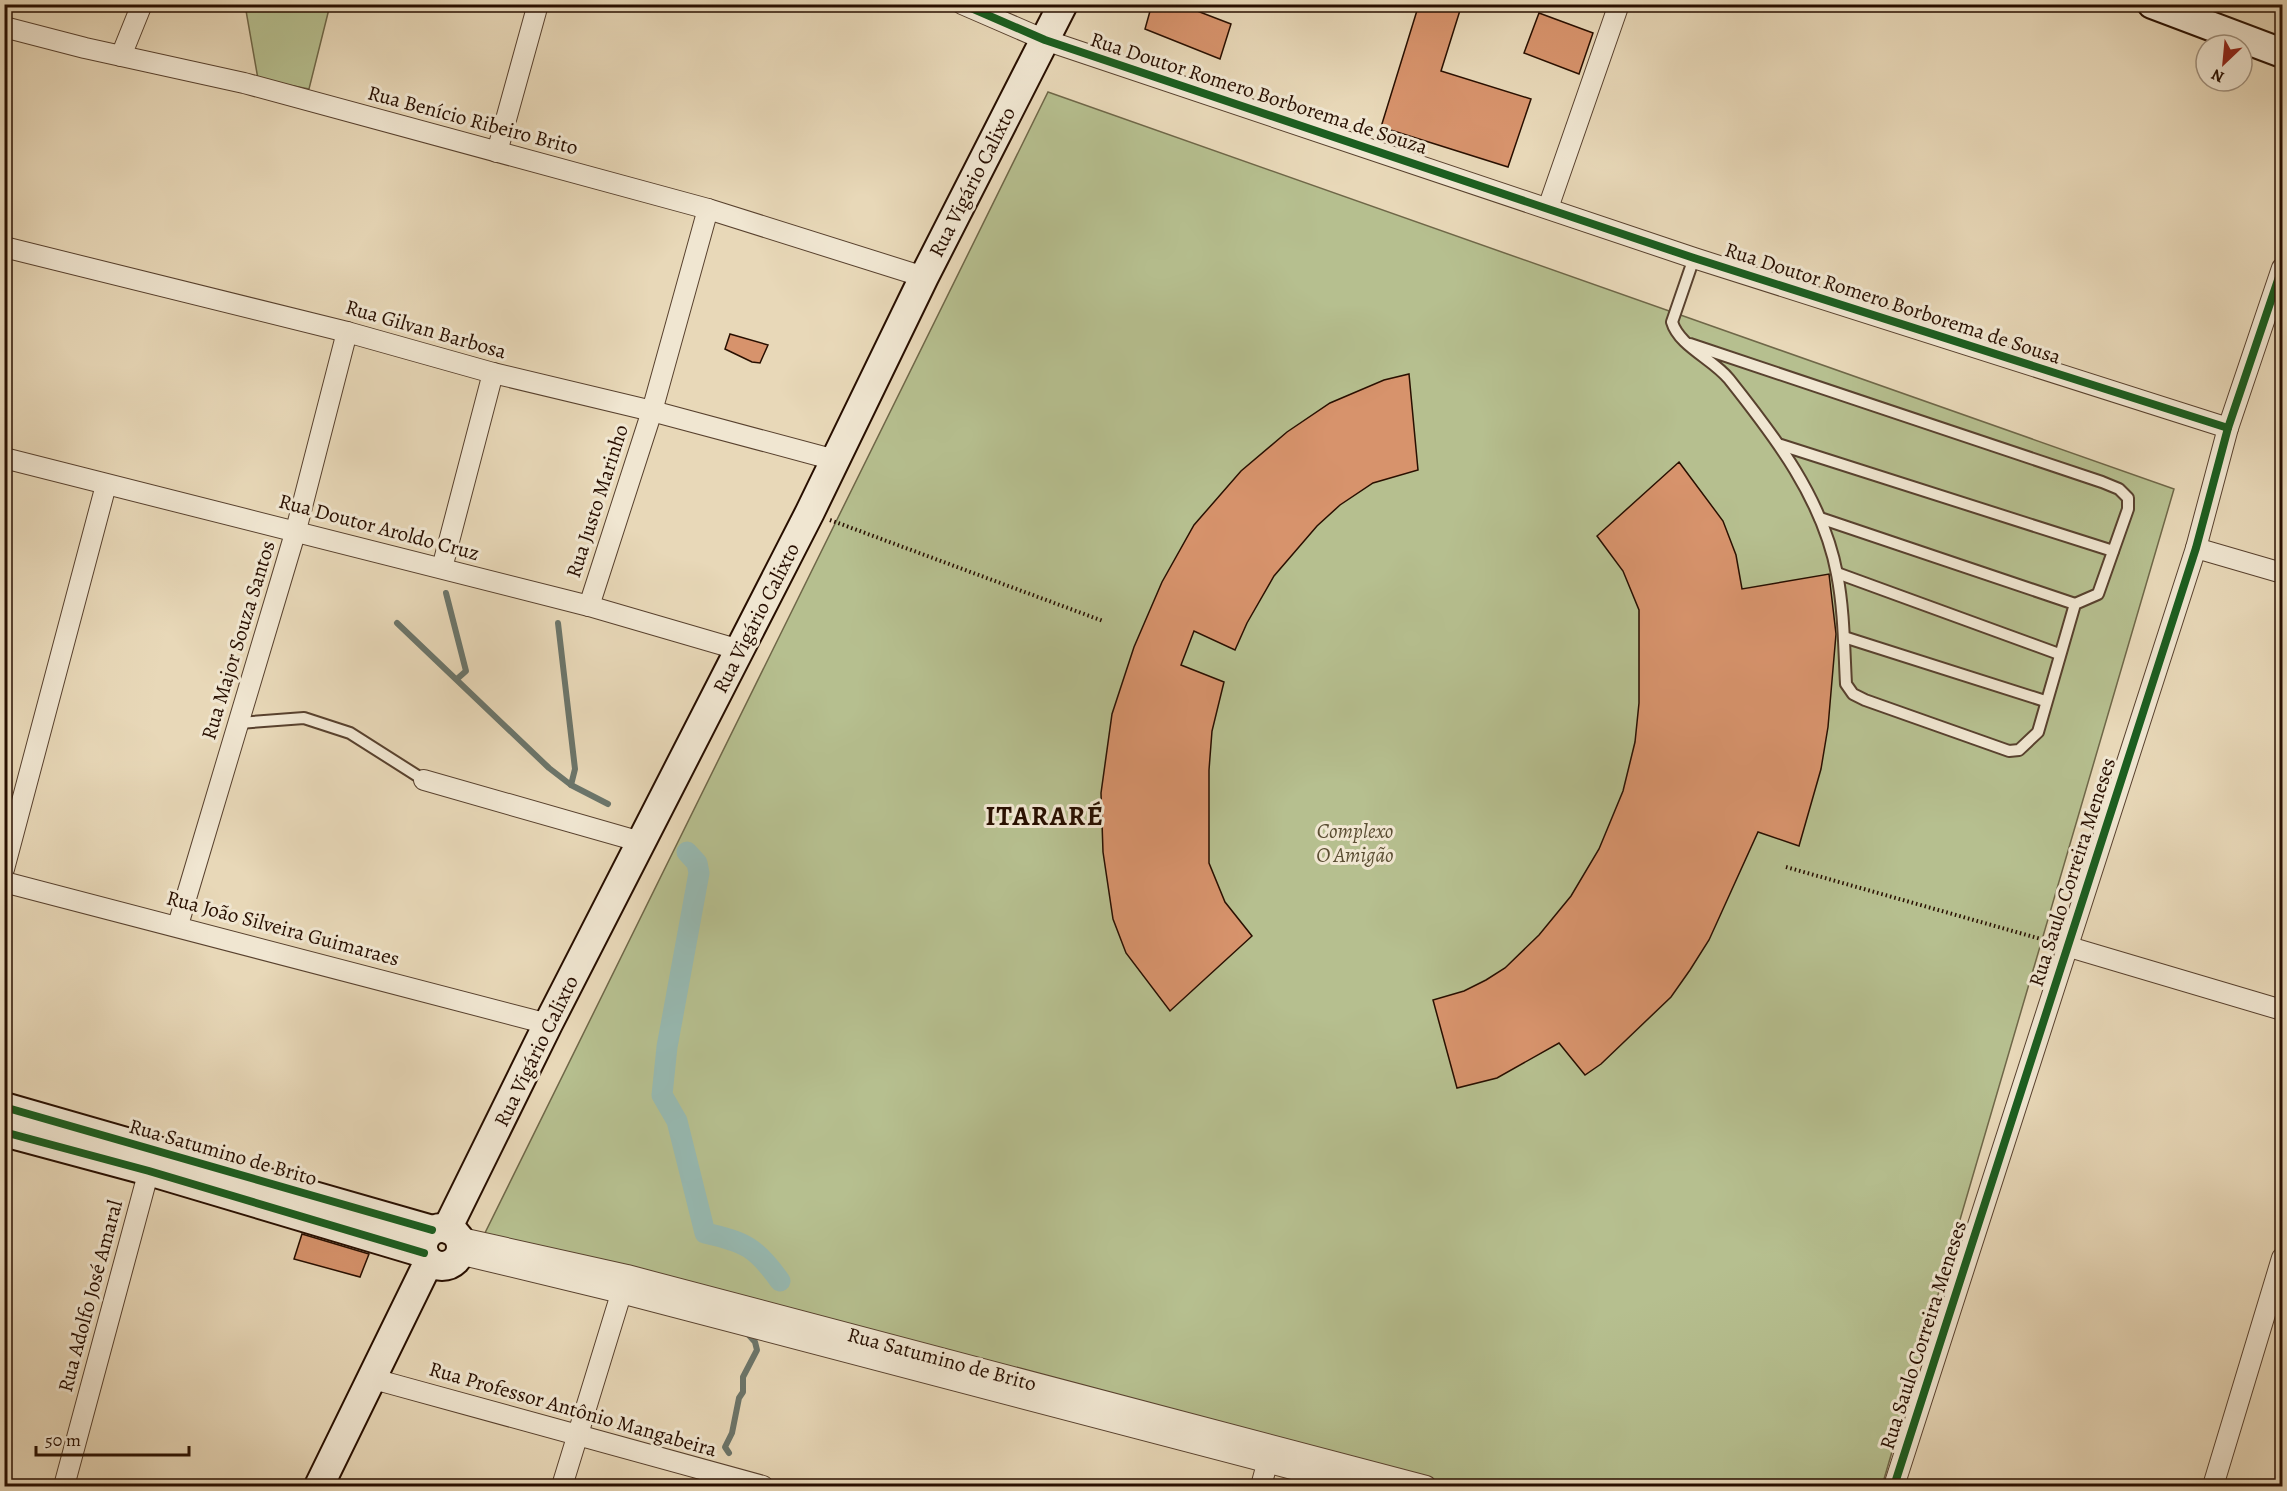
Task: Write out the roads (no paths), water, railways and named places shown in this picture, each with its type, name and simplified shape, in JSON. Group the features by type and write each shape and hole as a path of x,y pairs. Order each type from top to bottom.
{"main road":[{"name":"Rua Vigário Calixto","path":"318,1486 370,1377 441,1244 548,1024 810,512 924,277 1063,4"},
{"path":"2152,4 2283,53"},
{"name":"Rua Satumino de Brito","path":"4,1107 151,1161 441,1244"},
{"name":"Rua Satumino de Brito","path":"4,1132 151,1161"}],"street":[{"path":"122,56 142,4"},
{"path":"497,152 538,4"},
{"name":"Rua Doutor Romero Borborema de Souza","path":"962,4 1045,40 1548,208"},
{"path":"1548,208 1619,4"},
{"name":"Rua Benício Ribeiro Brito","path":"4,27 244,83 708,209 924,277"},
{"name":"Rua Doutor Romero Borborema de Sousa","path":"1548,208 1694,258 2228,428"},
{"name":"Rua Justo Marinho","path":"588,606 652,411 708,209"},
{"name":"Rua Gilvan Barbosa","path":"4,247 347,332 493,374 652,411 835,460"},
{"name":"Rua Saulo Correira Meneses","path":"1894,1486 2196,548 2228,428 2283,268"},
{"name":"Rua Major Souza Santos","path":"178,925 296,530 347,332"},
{"path":"442,568 493,374"},
{"name":"Rua Doutor Aroldo Cruz","path":"4,458 296,530 588,606 740,650"},
{"path":"4,869 106,484"},
{"path":"2196,548 2283,573"},
{"path":"424,780 641,842"},
{"name":"Rua João Silveira Guimaraes","path":"4,882 178,925 548,1024"},
{"path":"2066,946 2283,1010"},
{"name":"Rua Adolfo José Amaral","path":"64,1486 151,1161"},
{"name":"Rua Satumino de Brito","path":"441,1244 624,1284 1269,1454 1426,1486"},
{"path":"2213,1486 2283,1258"},
{"path":"562,1486 624,1284"},
{"name":"Rua Professor Antônio Mangabeira","path":"370,1377 763,1486"},
{"path":"1261,1486 1269,1454"},
{"name":"Rua Satumino de Brito","path":"1269,1454 1357,1486"}],"lane":[{"path":"1694,258 1672,321 1675,332 1722,369 1781,445 1820,518 1837,573 1844,637 1846,684 1853,694 2009,751 2019,750 2037,732 2075,604"},
{"path":"1690,344 2120,489 2128,498 2128,509 2098,594 2075,604 1820,518"},
{"path":"1781,445 2113,551"},
{"path":"1837,573 2059,654"},
{"path":"1844,637 2045,701"},
{"path":"238,723 304,718 350,733 424,780"}],"waterway":[{"path":"446,593 466,671 457,679"},
{"path":"397,623 549,768 571,785 608,804"},
{"path":"558,623 575,769 571,785"},
{"path":"687,852 697,863 699,873 667,1047 662,1095 677,1121 705,1233 740,1243 756,1253 780,1281"},
{"path":"729,1453 725,1447 732,1433 739,1398 743,1392 743,1377 757,1350 755,1342 746,1332"}],"district":[{"name":"ITARARÉ","path":"1045,816"}],"park label":[{"name":"Complexo O Amigão","path":"1355,843"}]}
